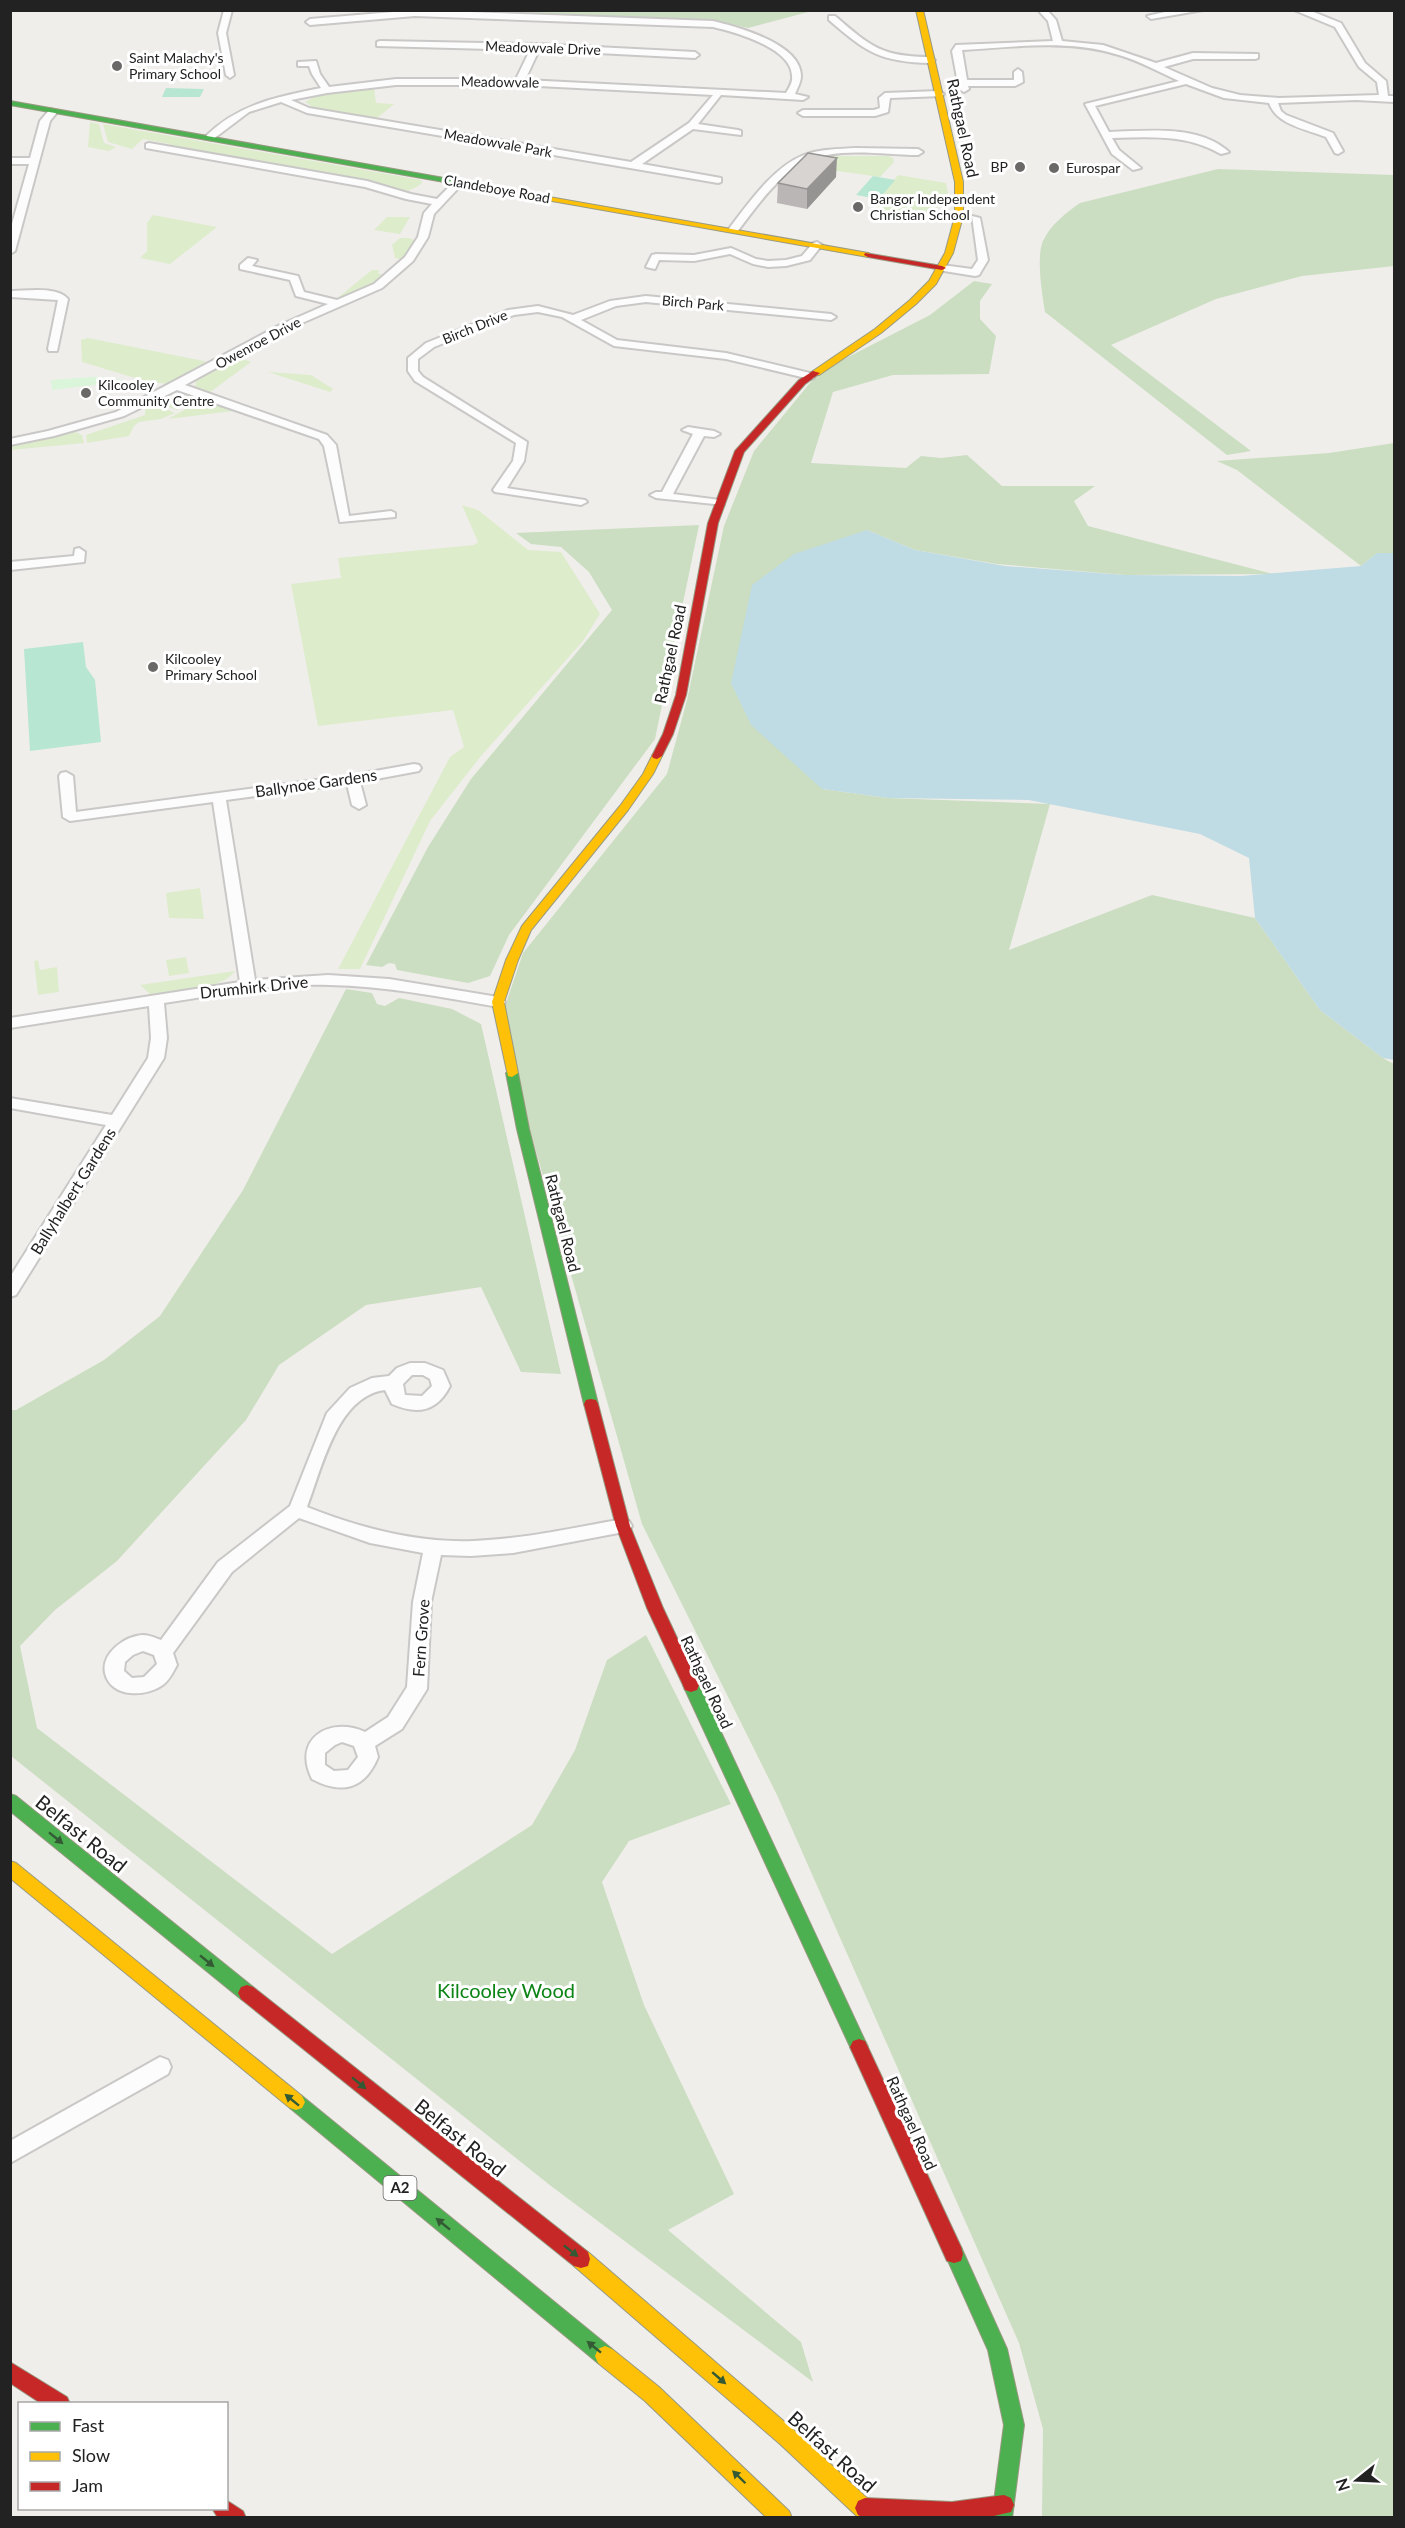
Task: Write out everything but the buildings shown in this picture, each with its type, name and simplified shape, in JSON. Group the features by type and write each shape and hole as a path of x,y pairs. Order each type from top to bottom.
{"main road":[{"name":"Rathgael Road","path":"919,10 956,162 959,210 949,253 942,268 913,302 878,331 810,375 785,399 740,451 713,523 681,695 668,734 648,774 624,808 526,929 512,960 498,1002 523,1129 623,1526 655,1608 844,2013 997,2349 1014,2425 1003,2511"},
{"name":"Clandeboye Road","path":"10,103 942,268"},
{"name":"Belfast Road","path":"10,1801 261,2005 581,2259 788,2437 870,2513"},
{"name":"A2","path":"10,1868 652,2394 782,2517"},
{"path":"10,2371 58,2402"},
{"path":"870,2513 939,2514 1003,2511"}],"street":[{"path":"228,10 222,33 230,75"},
{"path":"1042,10 1052,21 1058,43"},
{"path":"1151,16 1167,18 1199,10"},
{"path":"1298,10 1310,12 1338,26 1363,67 1381,79 1384,85 1383,98"},
{"path":"310,22 321,24 334,15 443,13 713,24 760,38 786,57 795,68 797,76 789,96"},
{"path":"832,18 867,47 882,56 902,60 932,60"},
{"path":"224,27 237,26"},
{"path":"1030,84 1019,77 963,86 956,51 959,47 1058,43 1120,52 1157,66 1184,82 1216,94 1242,99 1273,101 1395,99"},
{"name":"Meadowvale Drive","path":"386,45 536,47 695,55"},
{"path":"519,82 536,47"},
{"path":"1157,66 1193,56 1257,56"},
{"path":"302,64 313,63 316,74 327,90"},
{"name":"Meadowvale","path":"209,138 246,110 281,99 327,90 396,82 519,82 803,97"},
{"path":"1145,159 1132,165 1116,152 1090,104 1184,82"},
{"path":"632,166 673,141 691,126 707,110 719,92"},
{"path":"803,113 815,110 875,113 885,110 884,98 888,95 939,94"},
{"name":"Meadowvale Park","path":"281,99 307,110 718,180"},
{"path":"1273,101 1277,112 1283,117 1330,135 1337,149 1321,147"},
{"path":"11,246 45,121 53,111"},
{"path":"691,126 738,133"},
{"path":"1106,135 1174,134 1199,138 1225,147"},
{"path":"149,146 368,184 409,197 438,202"},
{"path":"733,230 791,167 804,159 838,152 902,156 918,152"},
{"path":"10,161 35,161"},
{"name":"Owenroe Drive","path":"10,442 50,434 106,418 148,401 282,328 378,286 409,259 419,247 429,213 459,182"},
{"path":"10,203 23,203"},
{"path":"942,268 975,273 983,260 975,218"},
{"path":"651,267 656,257 694,258 731,251 753,261 768,264 811,260 817,245"},
{"path":"252,260 244,267 294,278 300,294 339,304"},
{"path":"10,294 45,293 59,295 63,299 53,349"},
{"name":"Birch Park","path":"573,319 614,303 646,299 817,312 831,317"},
{"name":"Birch Drive","path":"581,502 499,490 518,463 523,448 521,442 419,379 413,371 414,358 423,349 512,312 547,310 573,319 614,343 726,356 810,375"},
{"path":"177,386 323,437 330,445 344,520 392,515"},
{"path":"687,430 714,434"},
{"path":"700,432 661,496 720,503"},
{"path":"10,566 80,559 79,552"},
{"name":"Ballynoe Gardens","path":"66,776 70,817 353,779 414,768"},
{"path":"353,779 359,805"},
{"path":"219,797 248,985"},
{"name":"Drumhirk Drive","path":"10,1023 248,985 294,981 344,980 401,986 498,1002"},
{"name":"Ballyhalbert Gardens","path":"10,1291 156,1058 159,1038 156,1000"},
{"name":"Ballyhalbert Gardens","path":"10,1103 116,1121"},
{"path":"164,1651 225,1567 297,1510 333,1418 356,1394 372,1385 394,1382"},
{"path":"297,1510 340,1528 395,1542 433,1547 497,1547 623,1526"},
{"name":"Fern Grove","path":"364,1743 395,1724 417,1689 422,1602 433,1547"},
{"path":"10,2153 160,2067"}],"green space":[{"path":"376,11 429,11 377,14"},
{"path":"429,11 812,11 748,28 711,20 676,18"},
{"path":"374,87 376,103 394,104 377,118 315,108 305,102 317,96"},
{"path":"166,88 204,89 200,97 162,97"},
{"path":"90,122 99,124 104,143 116,147 109,151 88,147"},
{"path":"103,124 421,180 422,183 411,190 402,191 381,185 167,147 170,144 143,139 132,149 108,142"},
{"path":"889,156 894,162 880,177 823,169 826,157"},
{"path":"1218,169 1394,175 1394,266 1302,276 1216,299 1111,345 1251,451 1227,455 1045,312 1040,266 1041,248 1046,235 1059,219 1080,203"},
{"path":"898,175 946,183 948,193 929,219 871,210"},
{"path":"873,176 895,180 879,199 856,195"},
{"path":"153,215 217,227 170,264 140,258 147,251 147,223"},
{"path":"387,217 410,217 400,234 374,230"},
{"path":"400,238 416,241 403,260 395,258 392,245"},
{"path":"372,270 379,270 378,273 385,276 343,299 335,300"},
{"path":"974,281 992,284 980,301 980,319 996,336 989,374 893,375 833,392 811,463 906,468 921,456 941,458 967,455 1002,486 1095,486 1074,501 1088,526 1273,574 1125,575 997,564 915,550 867,530 822,789 888,798 1050,804 1009,950 1152,895 1255,918 1320,1010 1394,1064 1394,2517 1042,2517 1043,2429 1019,2343 777,1795 642,1524 529,1127 505,1006 523,953 667,774 687,700 724,526 754,451 819,372 930,315"},
{"path":"88,338 206,362 167,384 145,381 82,362 81,340"},
{"path":"237,357 251,362 209,393 195,388 196,380"},
{"path":"268,372 311,375 333,389 330,392"},
{"path":"109,377 129,382 116,389 103,388 102,384 52,390 51,380"},
{"path":"177,394 198,399 177,410 157,403"},
{"path":"200,401 233,411 168,419"},
{"path":"151,406 159,406 175,413 161,419 139,422 129,436 87,443 86,435 145,415 145,410"},
{"path":"76,432 82,435 84,443 11,450 11,446"},
{"path":"1394,443 1394,553 1377,553 1361,566 1237,470 1217,461 1329,453"},
{"path":"462,505 478,510 528,550 561,552 600,614 583,641 481,756 430,821 360,969 338,969 450,757 464,747 453,710 318,726 291,584 341,578 338,558 474,545 478,542"},
{"path":"699,525 655,739 509,935 490,976 468,983 397,970 395,964 389,963 382,967 366,965 428,847 471,779 612,610 589,572 561,547 531,544 516,533"},
{"path":"83,642 86,667 95,680 101,742 30,751 24,649"},
{"path":"200,888 204,919 169,918 166,893"},
{"path":"186,957 189,973 169,976 166,960"},
{"path":"38,960 40,970 57,967 59,992 38,995 34,961"},
{"path":"235,971 220,982 183,990 150,994 140,985"},
{"name":"Kilcooley Wood","path":"346,989 372,993 377,1004 385,1006 399,998 452,1009 481,1024 561,1374 521,1372 481,1287 366,1305 279,1365 246,1420 117,1561 55,1610 20,1646 37,1728 332,1954 532,1825 575,1750 607,1660 646,1635 731,1804 629,1841 602,1882 644,2005 734,2194 668,2230 801,2342 813,2382 551,2186 11,1756 11,1410 16,1410 104,1360 160,1316 243,1190"}],"water":[{"path":"867,530 915,550 1005,566 1125,575 1241,576 1361,566 1377,553 1394,553 1394,1060 1383,1058 1320,1010 1255,918 1249,858 1200,834 1029,800 888,798 822,789 751,725 731,683 752,585 794,554"}],"traffic: fast":[{"path":"10,103 461,183"},
{"path":"512,1073 523,1129 591,1404"},
{"path":"691,1685 859,2047"},
{"path":"10,1801 247,1993"},
{"path":"296,2102 605,2356"},
{"path":"954,2254 997,2349 1014,2425 1002,2517"}],"traffic: slow":[{"path":"816,373 878,331 913,302 933,282 949,253 959,216 959,182 919,10"},
{"path":"461,183 868,255"},
{"path":"512,1073 498,1002 512,960 526,929 624,808 648,774 657,756"},
{"path":"10,1868 296,2102"},
{"path":"581,2259 787,2437 874,2518"},
{"path":"605,2356 652,2394 782,2518"}],"traffic: jam":[{"path":"868,255 942,268"},
{"path":"657,756 668,734 681,695 713,523 740,451 802,382 816,373"},
{"path":"591,1404 623,1526 655,1608 691,1685"},
{"path":"247,1993 581,2259"},
{"path":"859,2047 954,2254"},
{"path":"10,2371 57,2402"},
{"path":"865,2508 952,2512 1004,2505"},
{"path":"225,2510 236,2518"}],"place":[{"name":"Saint Malachy's Primary School","path":"117,66"},
{"name":"BP","path":"1020,167"},
{"name":"Eurospar","path":"1054,168"},
{"name":"Bangor Independent Christian School","path":"858,207"},
{"name":"Kilcooley Community Centre","path":"86,393"},
{"name":"Kilcooley Primary School","path":"153,667"}]}
